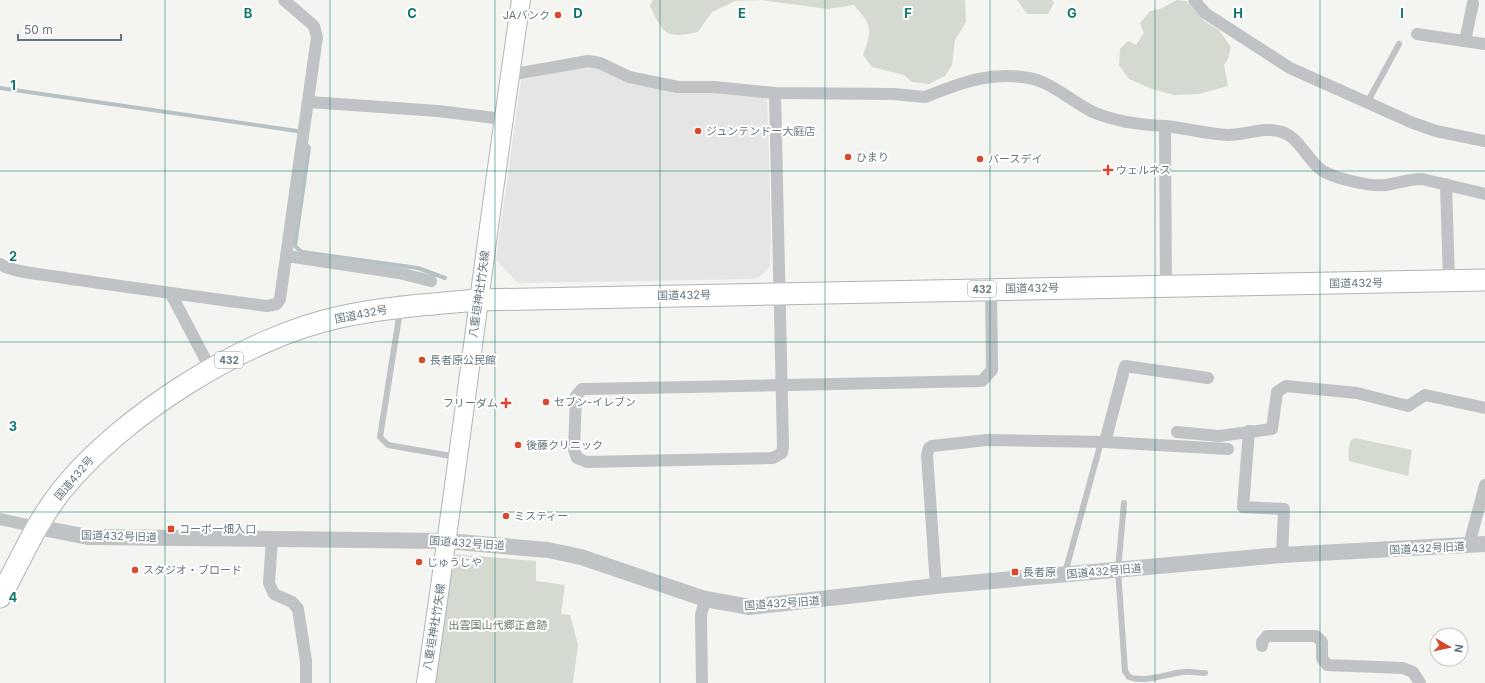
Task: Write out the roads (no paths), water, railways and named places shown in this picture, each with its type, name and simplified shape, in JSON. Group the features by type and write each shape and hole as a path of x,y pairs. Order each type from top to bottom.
{"highway":[{"name":"国道432号","path":"0,597 37,527 61,491 95,453 155,405 211,370 245,352 295,330 339,317 401,306 478,300 1485,280"}],"main road":[{"name":"八重垣神社竹矢線","path":"426,683 448,540 478,300 521,0"}],"street":[{"path":"0,264 8,268 35,273 171,294 273,306 277,304 280,299 287,256 317,37 316,30 310,22 284,0"},
{"path":"1194,0 1205,13 1290,68 1367,103 1436,131 1485,142"},
{"path":"1465,41 1472,3"},
{"path":"1417,34 1485,44"},
{"path":"510,76 588,61 600,63 629,77 657,84 678,87 714,87 775,93 894,94 917,97 925,97 971,80 984,77 1029,78 1041,82 1094,112 1113,118 1226,135 1261,129 1276,130 1292,138 1318,168 1326,173 1371,185 1386,185 1412,179 1446,184 1485,194"},
{"path":"775,93 782,385 782,453 773,458 582,461 575,454 576,396 582,389 782,385 982,381 992,370 991,289"},
{"path":"309,102 438,111 503,119"},
{"path":"1165,126 1166,286"},
{"path":"1446,184 1448,281"},
{"path":"287,256 399,272 430,281"},
{"path":"171,294 211,370"},
{"path":"1103,442 1126,366 1208,378"},
{"path":"1177,432 1219,436 1272,429 1276,392 1286,386 1357,393 1408,406 1425,395 1485,408"},
{"path":"1249,431 1243,507 1284,509 1282,555"},
{"path":"936,586 927,455 929,448 932,446 986,440 1103,442 1228,449"},
{"path":"1469,546 1485,485"},
{"path":"0,519 37,527"},
{"name":"国道432号旧道","path":"37,527 88,536 448,540 548,550 581,557 705,599 750,607 936,586 1282,555 1485,544"},
{"path":"272,539 269,583 274,594 292,602 298,609 306,661 306,683"},
{"path":"702,683 701,615 705,599"},
{"path":"1262,646 1262,642 1267,636 1316,636 1322,642 1322,658 1327,665 1403,668 1413,672 1420,683"}],"lane":[{"path":"1367,103 1399,44"},
{"path":"401,306 380,437 388,445 458,457"},
{"path":"1064,574 1103,442"},
{"path":"1124,503 1118,570 1125,671 1129,677 1135,678 1163,678 1185,672 1205,673"}],"waterway":[{"path":"0,88 297,131"},
{"path":"306,144 309,148 295,246 302,252 418,268 445,278"}],"place":[{"name":"JAバンク","path":"558,15"},
{"name":"ジュンテンドー大庭店","path":"698,131"},
{"name":"ひまり","path":"848,157"},
{"name":"バースデイ","path":"980,159"},
{"name":"ウェルネス","path":"1108,170"},
{"name":"長者原公民館","path":"422,360"},
{"name":"セブン-イレブン","path":"546,402"},
{"name":"フリーダム","path":"506,403"},
{"name":"後藤クリニック","path":"518,445"},
{"name":"ミスティー","path":"506,516"},
{"name":"コーポ一畑入口","path":"171,529"},
{"name":"じゅうじや","path":"419,562"},
{"name":"スタジオ・ブロード","path":"135,570"},
{"name":"長者原","path":"1015,572"}],"park label":[{"name":"出雲国山代郷正倉跡","path":"498,625"}]}
